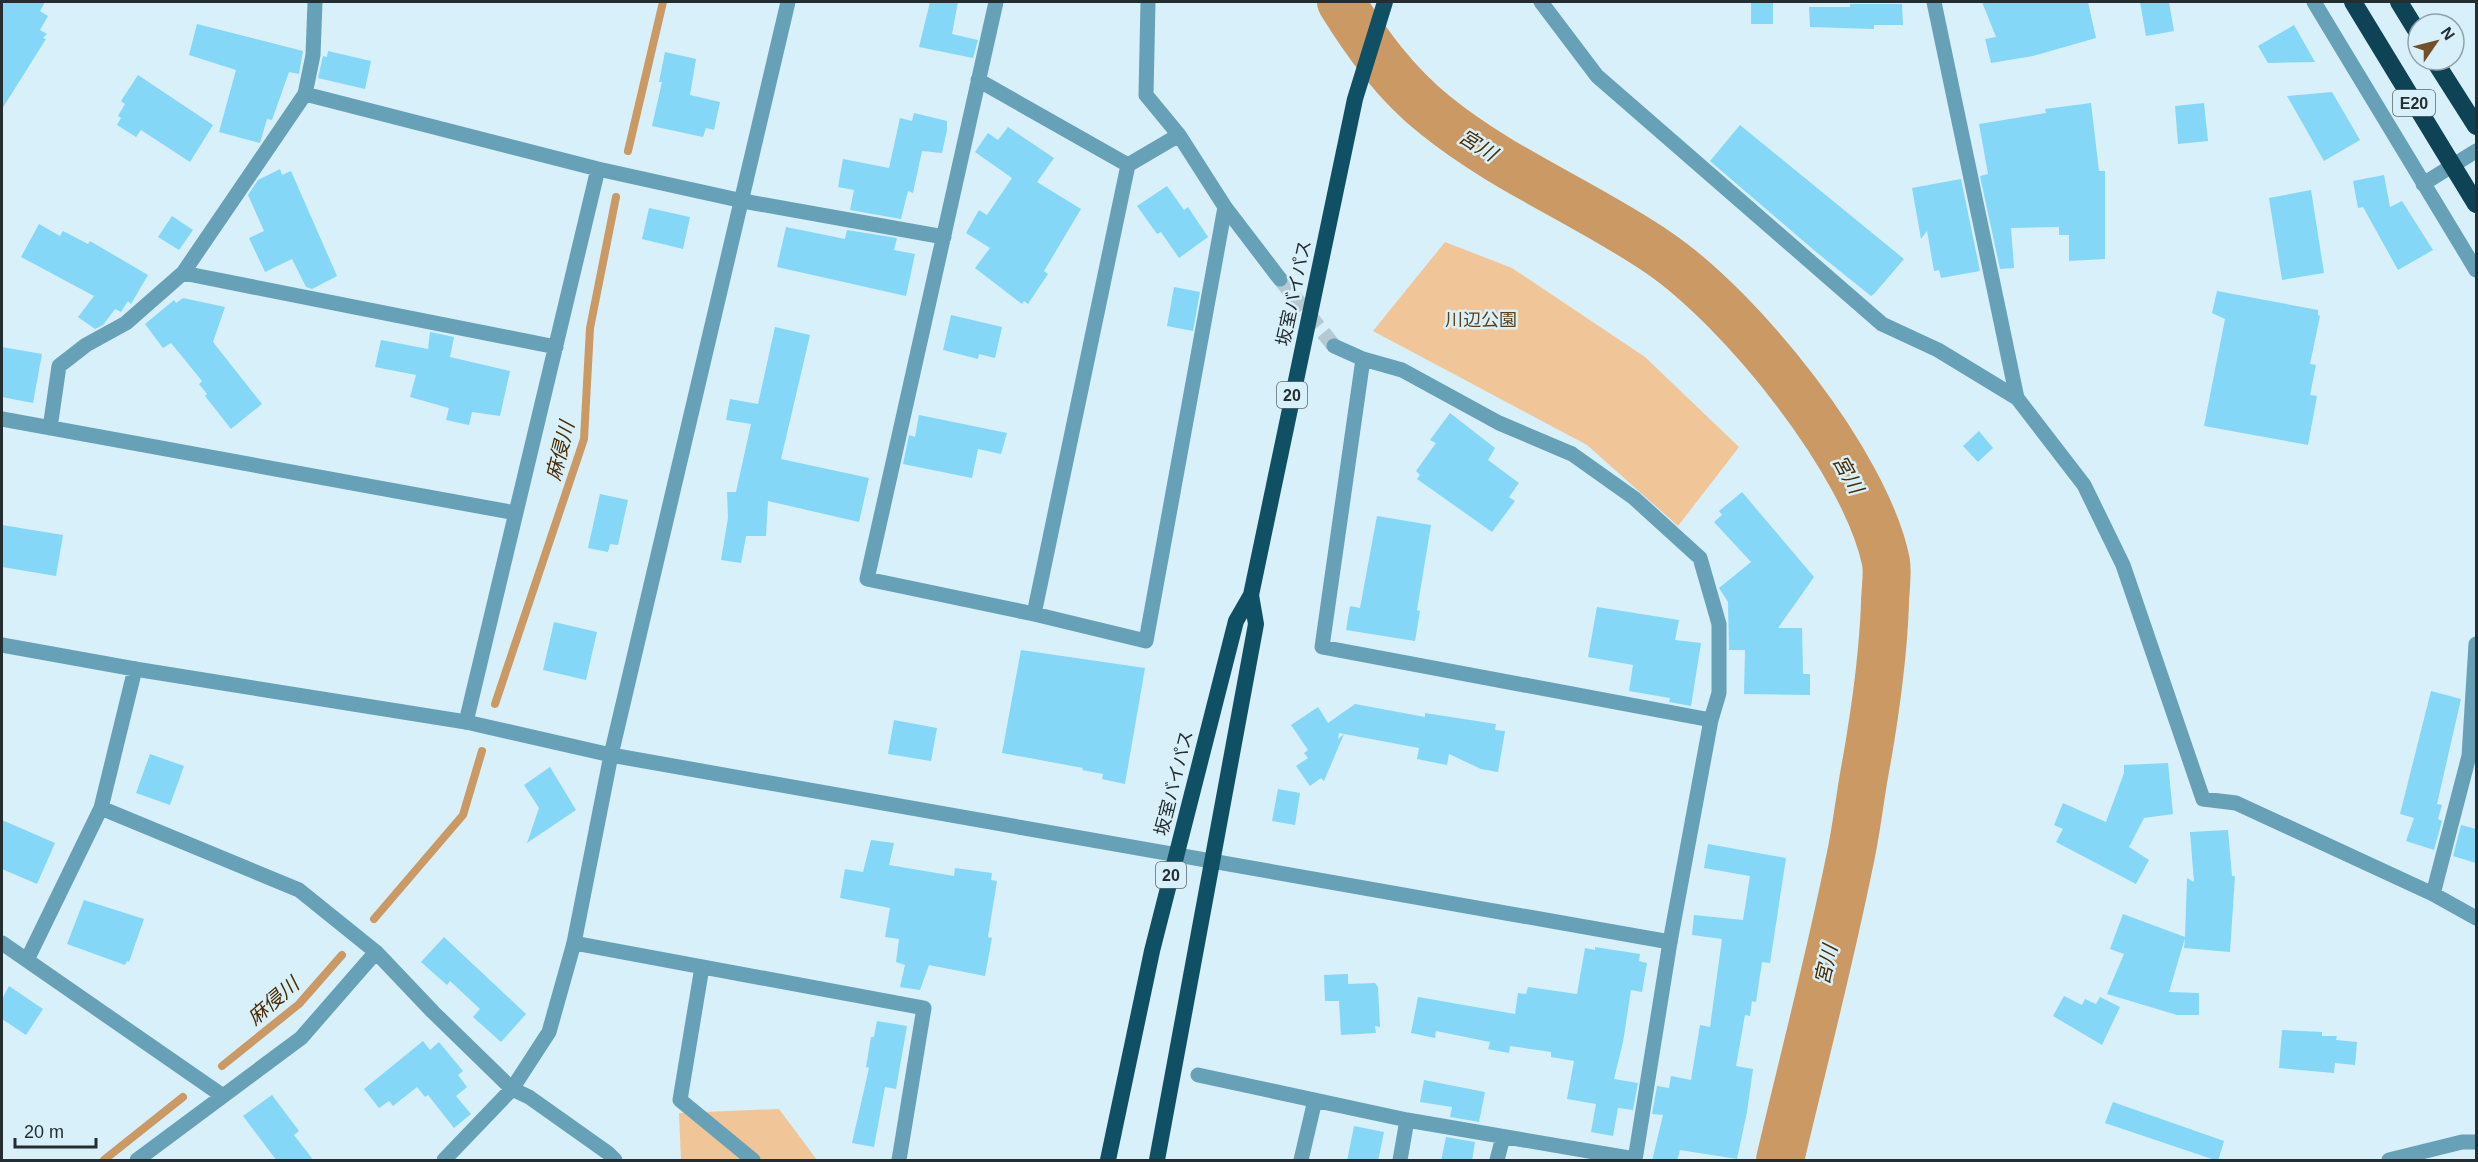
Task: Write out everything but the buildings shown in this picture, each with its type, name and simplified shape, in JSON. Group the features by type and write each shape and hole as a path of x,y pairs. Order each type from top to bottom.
{"highway":[{"name":"坂室バイパス","path":"1108,1161 1152,951 1236,621 1251,595 1355,99 1385,2"},
{"name":"E20","path":"2353,2 2476,204"},
{"name":"E20","path":"2442,72 2476,126"},
{"name":"坂室バイパス","path":"1157,1161 1256,624 1251,595"}],"street":[{"path":"50,428 59,366 86,345 126,323 183,273 304,94 313,55 315,2"},
{"path":"444,1161 512,1089 549,1032 574,943 611,755 788,2"},
{"path":"996,2 867,579 1034,614 1146,641 1226,207"},
{"path":"1148,2 1146,95 1179,135 1226,207 1280,279"},
{"path":"1541,2 1597,76 1882,324 1938,350 2017,398 2084,485 2123,565 2203,799 2236,803 2433,894 2476,918"},
{"path":"1934,2 2017,398"},
{"path":"2314,2 2476,270"},
{"path":"978,80 1128,165"},
{"path":"304,94 598,169 743,201 945,237"},
{"path":"1034,614 1128,165 1179,135"},
{"path":"2423,184 2476,151"},
{"path":"466,722 598,169"},
{"path":"183,273 556,347"},
{"path":"1198,1075 1407,1120 1635,1160 1670,942 1710,720 1719,693 1719,624 1700,558 1634,498 1572,454 1499,423 1402,370 1363,359 1334,346"},
{"path":"1363,359 1322,647 1710,720"},
{"path":"2,418 516,513"},
{"path":"2433,894 2469,756 2476,644"},
{"path":"2,645 135,669 466,722 611,755 1214,859 1670,942"},
{"path":"27,960 101,808 135,669"},
{"path":"101,808 299,891 376,952 512,1089 529,1097 608,1153 615,1161"},
{"path":"2,943 223,1096"},
{"path":"574,943 924,1008 899,1161"},
{"path":"137,1161 302,1038 376,952"},
{"path":"702,967 680,1100 753,1161"},
{"path":"1301,1161 1315,1100"},
{"path":"1400,1161 1407,1120"},
{"path":"1497,1161 1503,1137"},
{"path":"2397,1160 2462,1142 2476,1142"}],"green space":[{"name":"川辺公園","path":"1445,242 1512,268 1645,357 1739,447 1678,526 1587,445 1373,331"},
{"path":"779,1109 817,1160 681,1160 679,1113"}],"waterway":[{"name":"麻侵川","path":"628,151 663,2"},
{"name":"宮川","path":"1341,2 1383,63 1435,115 1489,153 1659,253 1691,278 1726,311 1762,349 1827,435 1854,480 1874,523 1887,572 1879,682 1854,838 1841,901 1780,1160"},
{"name":"麻侵川","path":"495,704 584,439 590,328 616,197"},
{"name":"麻侵川","path":"374,919 463,815 482,751"},
{"name":"麻侵川","path":"222,1066 299,1004 342,955"},
{"name":"麻侵川","path":"104,1160 183,1097"}],"tunnel":[{"path":"1280,279 1334,346"}]}
